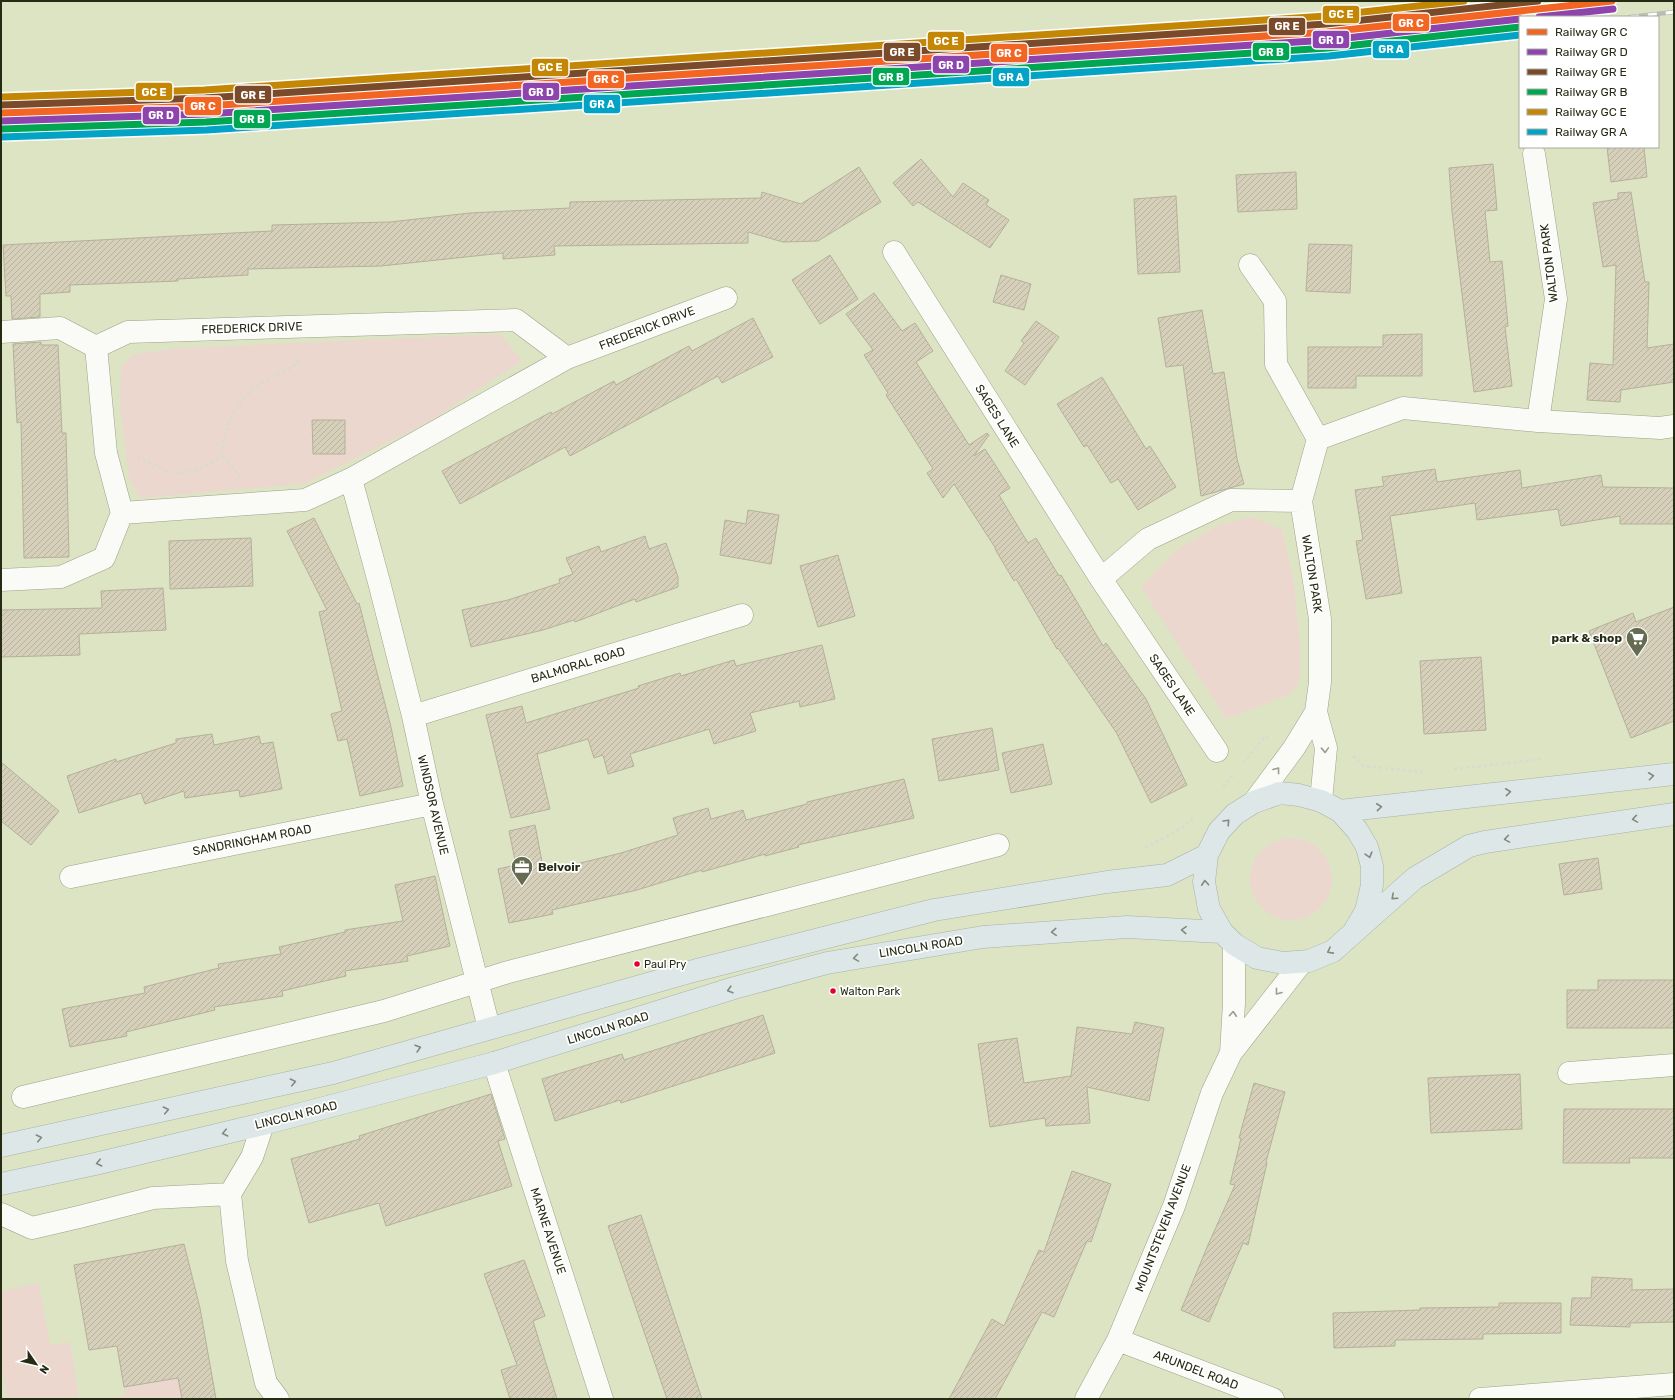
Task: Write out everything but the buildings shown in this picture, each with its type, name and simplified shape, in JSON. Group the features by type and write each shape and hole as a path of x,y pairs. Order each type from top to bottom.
{"highway":[{"path":"1674,774 1465,796 1331,806 1299,795 1280,793 1254,802 1234,814 1219,830 1207,855 1204,882 1205,889 1209,909 1228,938 1257,958 1282,963 1309,961 1333,951 1414,878 1469,846 1485,842 1674,814"},
{"path":"1331,806 1357,830 1366,847 1372,866 1372,885 1366,911 1353,933"},
{"path":"1,1146 333,1073 697,970 934,910 1107,882 1166,875 1207,855"},
{"name":"LINCOLN ROAD","path":"1,1184 95,1164 263,1124 494,1063 734,988 828,963 990,937 1128,927 1228,938"}],"street":[{"name":"WALTON PARK","path":"1534,154 1556,299 1538,421"},
{"name":"SAGES LANE","path":"894,252 1101,579 1217,751"},
{"path":"1250,265 1275,301 1276,364 1318,439 1403,408 1538,421 1660,428 1674,426"},
{"name":"FREDERICK DRIVE","path":"122,513 305,500 351,479 567,358 726,298"},
{"name":"FREDERICK DRIVE","path":"96,346 128,332 516,320 567,358"},
{"path":"1,332 60,328 96,346 106,453 122,513 104,558 61,577 1,580"},
{"name":"WALTON PARK","path":"1318,439 1301,501 1320,619 1320,682 1316,712 1326,748 1331,806"},
{"name":"WINDSOR AVENUE","path":"351,479 413,716 432,804 489,1028"},
{"path":"1101,579 1148,539 1231,500 1301,501"},
{"name":"BALMORAL ROAD","path":"413,716 742,615"},
{"name":"WALTON PARK","path":"1254,802 1294,748 1316,712"},
{"name":"SANDRINGHAM ROAD","path":"72,877 432,804"},
{"path":"23,1098 384,1011 520,969 998,845"},
{"name":"MOUNTSTEVEN AVENUE","path":"1228,938 1234,1003 1231,1052"},
{"name":"MOUNTSTEVEN AVENUE","path":"1086,1399 1118,1340 1174,1206 1212,1093 1231,1052 1302,962"},
{"name":"MARNE AVENUE","path":"494,1063 602,1399"},
{"path":"1569,1073 1674,1065"},
{"path":"263,1124 252,1157 230,1194 237,1261 266,1383 278,1399"},
{"path":"1,1214 32,1228 153,1198 230,1194"},
{"name":"ARUNDEL ROAD","path":"1118,1340 1273,1399"},
{"path":"1480,1399 1674,1384"}],"path":[{"path":"260,504 236,470 222,456 223,440 228,424 238,405 251,391 297,363 301,352 306,327"},
{"path":"106,453 142,459 170,471 182,472 196,471 222,456"},
{"path":"1240,767 1265,736"},
{"path":"1349,752 1363,766 1427,773"},
{"path":"1448,770 1461,767 1527,760"},
{"path":"1220,791 1235,773"},
{"path":"1141,850 1182,828 1199,813"}],"shaded area":[{"path":"500,334 522,361 432,420 304,484 140,498 129,478 120,408 121,366 134,354 180,348"},
{"path":"1252,517 1282,529 1294,583 1300,649 1299,684 1288,695 1226,719 1141,587 1176,550 1221,524"},
{"path":"1283,838 1299,838 1314,844 1326,856 1332,871 1332,887 1326,902 1314,914 1299,920 1283,920 1268,914 1256,902 1250,887 1250,871 1256,856 1268,844"},
{"path":"39,1283 50,1345 70,1342 79,1399 7,1399 1,1362 1,1291"},
{"path":"178,1378 182,1399 108,1399 125,1395 124,1387"}],"railway":[{"path":"1639,16 1674,12"},
{"path":"1,133 204,125 1328,50 1519,29"}],"transit line":[{"path":"1,97 204,90 1326,16 1464,1"},
{"path":"1,105 205,98 1326,24 1538,1"},
{"path":"1,113 205,106 1327,32 1612,1"},
{"path":"1548,16 1613,9"},
{"path":"1,121 206,114 1328,40 1519,19"},
{"path":"2,129 206,122 1328,48 1519,27"},
{"path":"2,137 207,130 1329,56 1519,35"}],"place":[{"name":"park & shop","path":"1637,658"},
{"name":"Belvoir","path":"522,886"},
{"name":"Paul Pry","path":"637,964"},
{"name":"Walton Park","path":"833,991"}]}
